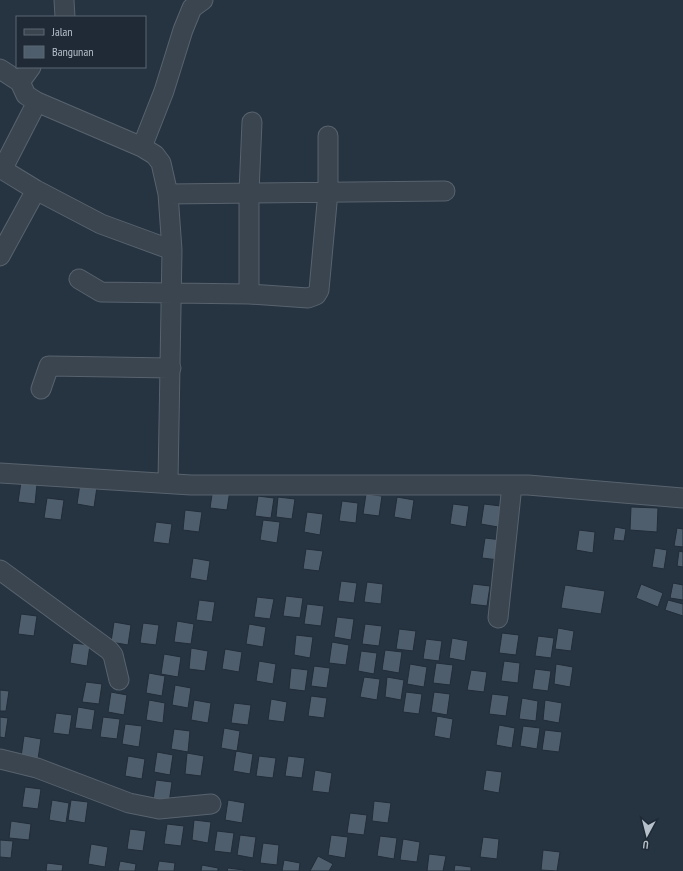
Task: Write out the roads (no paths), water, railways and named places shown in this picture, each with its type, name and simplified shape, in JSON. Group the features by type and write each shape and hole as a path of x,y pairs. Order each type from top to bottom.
{"street":[{"path":"64,0 64,16"},
{"path":"142,147 164,91 183,30 192,8 204,0"},
{"path":"20,82 30,68"},
{"path":"0,69 20,82 26,95 37,102 142,147 155,155 161,162 168,194 172,250 168,482"},
{"path":"37,102 1,169 36,190 101,224 172,250"},
{"path":"249,294 249,192 252,122"},
{"path":"79,279 101,292 249,294 308,298 316,296 319,290 328,192 328,136"},
{"path":"0,256 36,190"},
{"path":"168,194 445,191"},
{"path":"41,389 49,366 170,368"},
{"path":"0,473 168,482 191,485 512,485 683,498"},
{"path":"498,618 512,485"},
{"path":"0,570 109,650 113,655 119,680"},
{"path":"0,759 37,768 129,803 159,809 212,804"}]}
